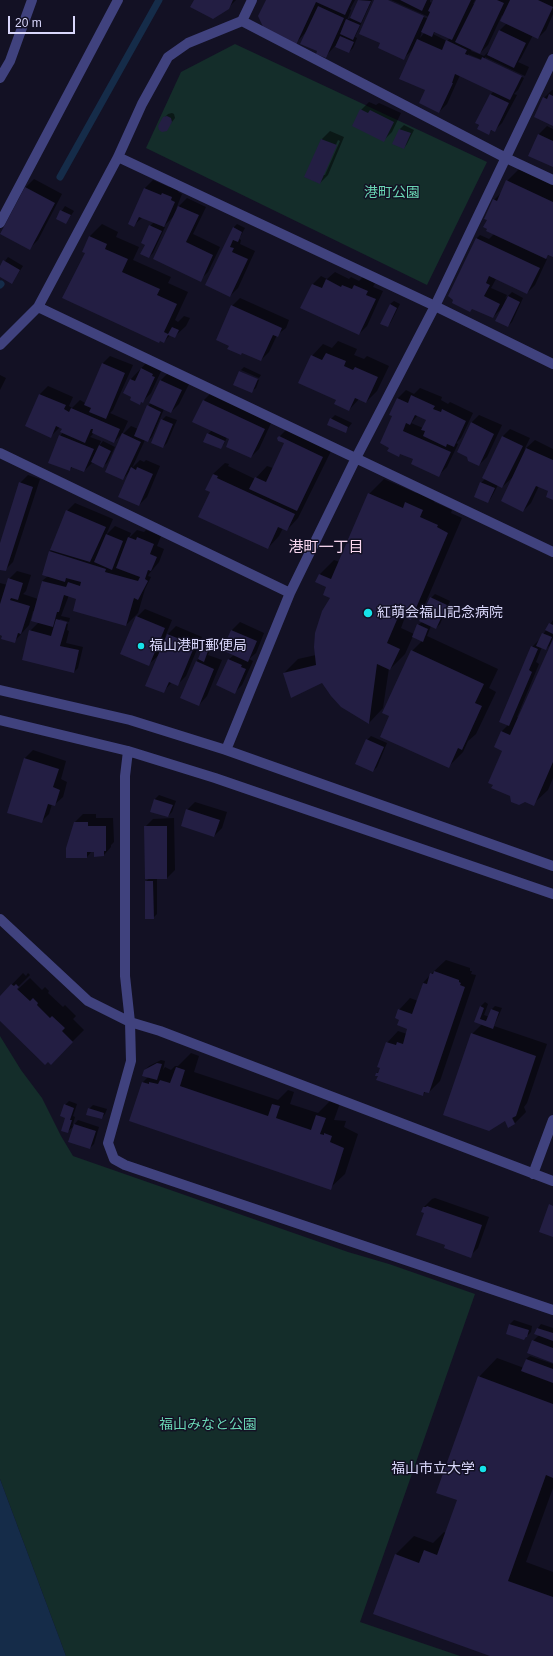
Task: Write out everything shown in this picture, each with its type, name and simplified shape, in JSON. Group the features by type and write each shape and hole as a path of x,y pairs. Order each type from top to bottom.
{"street":[{"path":"0,78 10,61 32,0"},
{"path":"0,223 118,0"},
{"path":"0,346 38,307 118,157 142,104 168,57 188,43 242,21 252,0"},
{"path":"242,21 506,158 553,180"},
{"path":"226,750 290,593 356,458 435,306 553,59"},
{"path":"118,157 435,306 553,364"},
{"path":"38,307 553,552"},
{"path":"0,453 290,593"},
{"path":"0,690 130,720 226,750 553,866"},
{"path":"0,720 128,751 215,778 553,894"},
{"path":"128,751 125,776 125,976 130,1022 131,1061 108,1143 114,1160 553,1310"},
{"path":"0,919 88,1001 130,1022 160,1031 553,1181"},
{"path":"533,1174 553,1120"}],"green space":[{"name":"港町公園","path":"235,44 487,162 427,285 146,148 181,72"},
{"name":"福山みなと公園","path":"0,1036 21,1070 42,1098 73,1156 348,1252 389,1264 475,1294 360,1622 460,1656 66,1656 0,1479"}],"water":[{"path":"0,1479 66,1656 0,1656"}],"building":[{"path":"194,0 233,0 229,9 213,19 190,7"},
{"path":"266,0 352,0 345,15 316,2 296,45 264,29 258,16"},
{"path":"358,0 371,1 361,23 350,18"},
{"path":"374,0 388,0 424,16 404,60 378,48 380,43 359,34"},
{"path":"400,0 427,0 422,11"},
{"path":"433,0 471,0 452,40 434,32 432,37 421,32 430,12 428,11"},
{"path":"476,0 497,0 504,3 480,54 455,42"},
{"path":"510,0 538,0 553,7 538,39 500,21"},
{"path":"318,6 344,18 326,58 316,54 317,51 300,44"},
{"path":"346,19 360,25 353,40 340,34"},
{"path":"499,30 526,43 514,68 487,55"},
{"path":"340,36 354,42 349,53 335,47"},
{"path":"417,39 442,50 446,40 467,50 465,54 481,60 482,57 522,76 510,100 455,74 453,83 439,113 419,103 425,90 399,79"},
{"path":"490,94 509,103 495,132 491,130 489,135 477,129 479,125 475,123"},
{"path":"549,94 553,96 553,126 534,117 543,97 547,99"},
{"path":"360,109 368,113 370,110 394,122 384,142 352,126"},
{"path":"167,116 171,118 172,122 167,131 162,132 159,130 158,126 163,117"},
{"path":"399,129 411,133 404,149 392,144"},
{"path":"538,134 553,141 553,167 528,156"},
{"path":"321,139 337,145 320,184 304,177"},
{"path":"506,180 553,202 553,257 548,255 546,259 486,231 487,229 483,227 487,220 484,219 493,199 497,201"},
{"path":"25,187 55,203 30,250 0,234"},
{"path":"144,188 161,195 162,193 172,197 171,200 175,202 164,227 139,217 134,227 128,224"},
{"path":"178,206 199,215 186,242 213,255 201,282 153,259"},
{"path":"60,210 71,215 66,224 56,219"},
{"path":"149,225 162,231 149,258 140,254 145,245 141,243"},
{"path":"233,227 242,232 238,242 233,240 230,247 234,248 232,252 248,259 230,297 205,285"},
{"path":"89,236 107,244 105,249 128,259 122,272 160,289 157,295 177,304 164,332 168,334 172,327 179,330 175,338 168,335 164,343 160,341 159,343 62,298 85,253 82,252"},
{"path":"476,238 540,268 527,294 489,276 486,283 490,285 484,296 500,304 493,318 472,309 470,312 452,303 453,300 448,296"},
{"path":"3,260 20,270 12,284 0,277 0,266"},
{"path":"326,279 341,287 342,285 352,289 354,285 368,291 366,295 376,299 359,335 300,308 312,284 322,288"},
{"path":"508,296 520,302 508,327 495,321"},
{"path":"390,304 397,308 388,327 380,324"},
{"path":"231,305 282,328 278,337 273,335 261,361 242,353 241,355 227,349 229,346 216,340"},
{"path":"326,353 346,361 344,366 353,370 355,367 378,377 366,403 355,398 349,411 334,404 336,400 298,383 311,355 322,360"},
{"path":"102,363 125,373 106,419 89,412 91,408 84,405"},
{"path":"141,368 153,374 152,376 155,377 143,403 141,402 140,405 130,400 131,397 123,393 130,379 135,381"},
{"path":"239,371 258,379 252,393 233,385"},
{"path":"160,380 182,390 171,413 149,403"},
{"path":"39,394 66,405 64,409 69,412 71,408 120,429 114,443 92,433 93,429 91,429 85,443 60,432 62,429 56,426 51,438 25,426"},
{"path":"411,395 435,406 433,409 441,412 442,409 466,421 454,447 447,444 446,447 423,436 425,431 421,430 426,420 415,415 410,425 406,423 403,431 451,452 439,477 411,464 413,459 400,454 399,457 387,451 389,448 380,443 392,416 389,415 397,398 408,403"},
{"path":"203,400 265,429 251,458 226,447 229,439 192,422"},
{"path":"147,405 161,412 148,442 134,436"},
{"path":"330,418 348,427 346,433 327,425"},
{"path":"161,419 173,424 163,448 151,443"},
{"path":"471,422 494,434 479,466 468,461 467,457 457,452"},
{"path":"122,433 141,442 123,480 105,472"},
{"path":"207,433 225,441 221,449 203,442"},
{"path":"59,435 94,449 84,472 71,467 70,471 48,463"},
{"path":"279,436 323,457 297,511 249,489 255,477 266,482 284,443 278,441 277,438"},
{"path":"502,436 523,446 502,488 482,478"},
{"path":"99,445 111,451 103,468 91,462"},
{"path":"526,448 553,460 553,500 546,497 548,491 536,486 523,512 501,501"},
{"path":"131,467 136,470 137,467 153,474 139,506 118,497"},
{"path":"213,474 218,476 217,478 295,514 287,531 278,527 268,549 198,517 210,492 205,490"},
{"path":"19,482 33,487 6,571 0,570 0,543"},
{"path":"480,482 495,488 488,503 474,497"},
{"path":"368,493 403,508 405,502 423,510 420,517 438,525 437,527 448,533 411,620 399,615 387,643 400,649 390,670 377,664 369,724 341,707 322,683 291,698 283,673 316,665 314,647 315,633 322,611 330,598 323,595 326,587 315,582 319,574 331,579"},
{"path":"66,510 106,527 90,562 50,550"},
{"path":"106,534 123,541 112,570 94,562"},
{"path":"128,537 136,540 137,537 154,544 150,554 157,557 151,571 148,570 145,579 148,581 138,600 134,598 126,626 73,611 76,599 64,595 53,627 31,621 42,581 66,587 68,582 80,586 81,582 66,578 65,582 42,575 49,551 106,569 105,572 138,581 140,577 116,568"},
{"path":"8,578 23,583 18,600 11,598 10,600 30,606 21,634 18,633 15,643 1,639 2,636 0,635 0,604"},
{"path":"430,597 447,605 436,629 419,621"},
{"path":"136,616 165,628 149,666 120,654"},
{"path":"56,619 67,622 60,646 79,650 74,673 22,660 29,630 51,636"},
{"path":"549,623 553,625 553,634 545,630"},
{"path":"417,624 428,629 423,642 412,637"},
{"path":"231,630 257,641 248,662 222,650"},
{"path":"542,633 552,637 546,650 536,646"},
{"path":"167,634 195,645 178,686 169,682 164,693 145,686"},
{"path":"553,639 553,762 534,806 525,802 519,805 511,802 510,796 491,788 493,785 488,783 502,751 494,747 501,731 510,735"},
{"path":"531,646 538,649 529,670 532,672 509,726 499,722"},
{"path":"202,649 208,651 204,662 198,659"},
{"path":"411,650 484,684 475,703 482,706 462,750 458,748 449,768 380,737 389,716 382,713"},
{"path":"228,659 242,665 241,667 246,669 235,694 216,685"},
{"name":"福山港町郵便局","path":"196,661 214,669 199,706 180,698"},
{"path":"366,739 384,747 373,772 355,764"},
{"path":"24,758 59,769 53,787 60,790 55,806 48,804 42,823 7,813"},
{"path":"154,799 173,805 168,817 150,812"},
{"path":"186,809 220,820 214,837 181,826"},
{"path":"74,822 88,822 88,826 106,826 106,851 104,851 104,856 94,857 94,852 87,852 87,858 66,858 66,848"},
{"path":"144,826 167,826 167,879 145,879"},
{"path":"145,881 153,881 154,919 145,919"},
{"path":"434,971 459,980 461,983 460,985 465,987 429,1093 424,1092 423,1096 376,1080 378,1076 375,1076 380,1068 377,1067 386,1042 396,1045 397,1042 403,1044 407,1029 397,1025 399,1020 395,1018 398,1009 412,1014 423,983 427,984 430,973 433,974"},
{"path":"11,984 14,986 16,984 19,987 17,989 30,1001 33,998 38,1003 37,1005 50,1018 52,1016 65,1028 62,1031 73,1042 51,1065 48,1062 45,1065 0,1021 0,996"},
{"path":"480,1006 484,1008 480,1019 486,1021 491,1009 499,1012 493,1029 474,1022"},
{"path":"471,1033 536,1056 516,1116 512,1118 515,1124 508,1128 505,1121 489,1131 443,1115"},
{"path":"157,1063 162,1064 157,1080 142,1076 144,1070"},
{"path":"176,1067 185,1070 180,1086 268,1116 272,1104 280,1106 276,1118 311,1130 316,1115 326,1118 320,1134 324,1135 324,1133 332,1136 330,1142 344,1148 331,1190 129,1121 142,1082 158,1084 160,1080 170,1083"},
{"path":"64,1104 74,1108 68,1133 61,1131 65,1118 60,1116"},
{"path":"88,1108 104,1113 102,1119 86,1115"},
{"path":"74,1124 96,1131 90,1149 68,1142"},
{"path":"549,1204 553,1206 553,1237 539,1232"},
{"path":"427,1206 482,1225 471,1258 444,1248 445,1245 416,1235 424,1213 421,1212 423,1207"},
{"path":"509,1324 529,1330 527,1337 524,1340 506,1334"},
{"path":"537,1328 553,1333 553,1341 534,1334"},
{"path":"532,1340 553,1348 553,1363 527,1353"},
{"path":"526,1359 553,1369 553,1383 521,1371"},
{"path":"478,1376 553,1404 553,1478 546,1475 508,1581 553,1597 553,1656 490,1656 373,1614 395,1554 419,1563 424,1550 437,1555 457,1500 436,1493"}],"waterway":[{"path":"60,177 159,0"}],"place":[{"name":"紅萌会福山記念病院","path":"368,613"},
{"name":"福山港町郵便局","path":"141,646"},
{"name":"福山市立大学","path":"483,1469"}],"district":[{"name":"港町一丁目","path":"326,548"}]}
